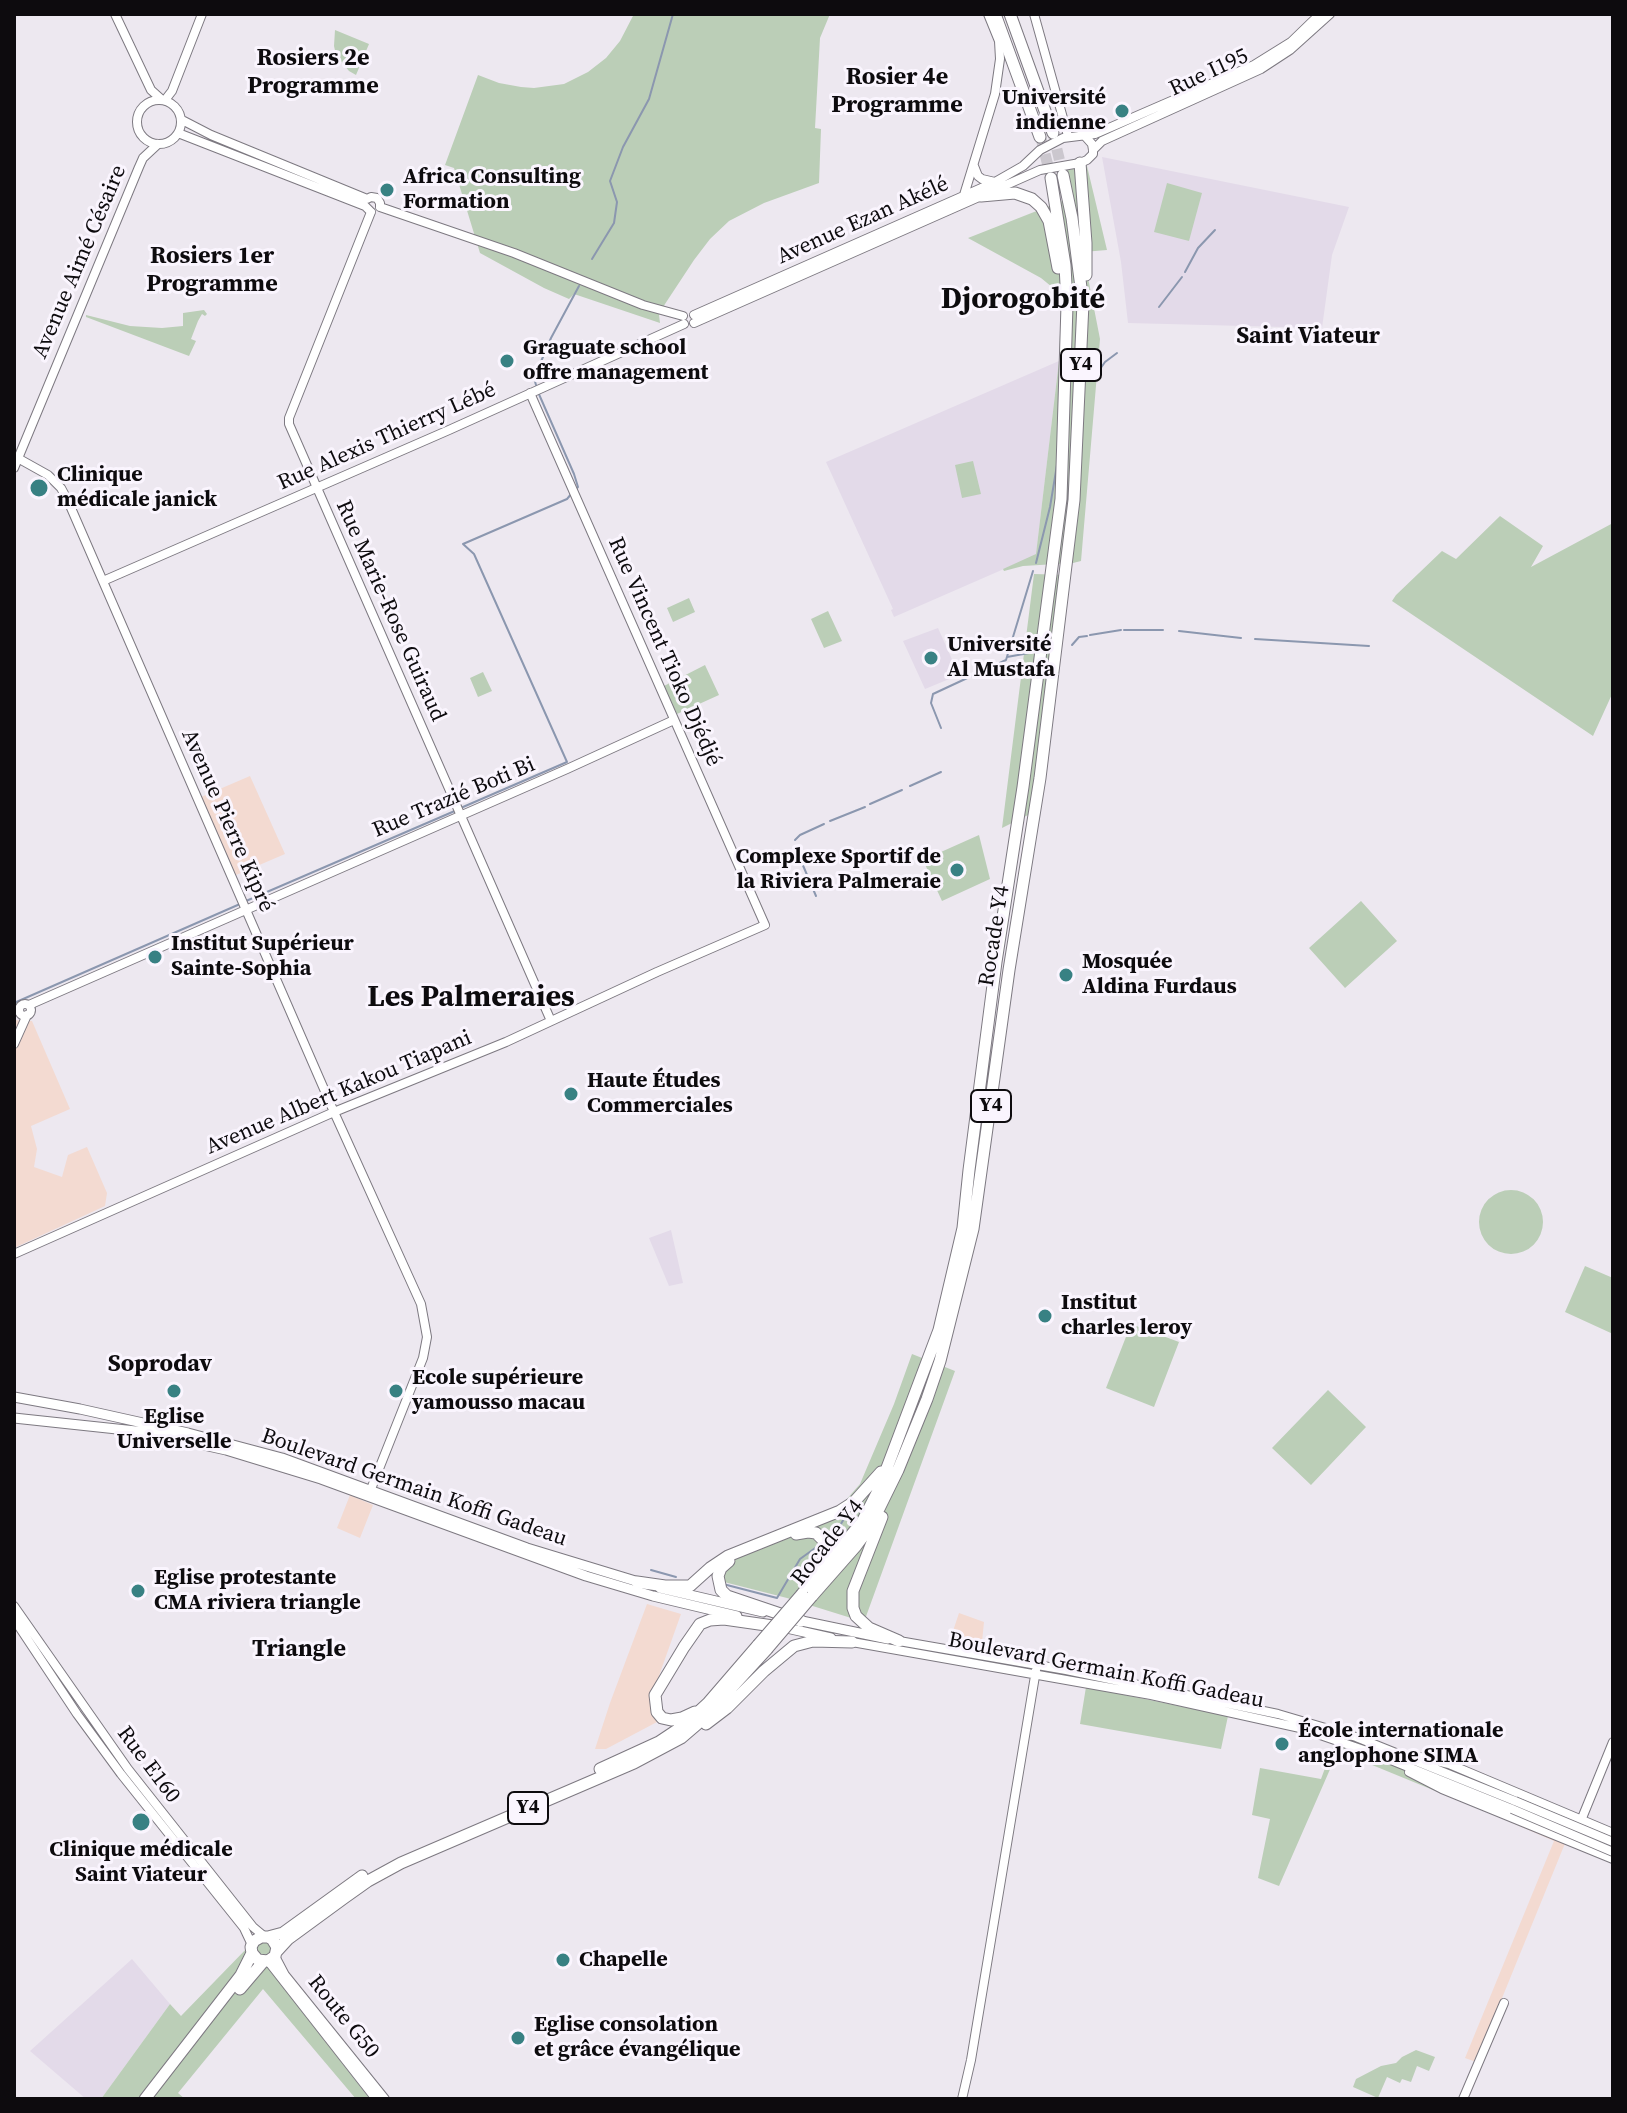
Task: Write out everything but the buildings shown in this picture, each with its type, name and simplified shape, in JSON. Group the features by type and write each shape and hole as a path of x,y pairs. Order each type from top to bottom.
{"highway":[{"path":"995,14 1040,137"},
{"path":"1010,14 1053,133"},
{"path":"1080,163 1086,243 1083,303"},
{"name":"Rocade Y4","path":"809,1591 856,1546 870,1527 898,1470 940,1361 973,1229 1009,970 1040,778 1069,555 1075,484 1083,303 1072,218 1053,174"},
{"name":"Rocade Y4","path":"762,1647 862,1522 879,1489 939,1330 963,1228 1062,484 1067,305 1053,174"},
{"path":"981,196 1015,193 1032,199 1041,207 1049,221 1067,305"},
{"path":"637,1582 690,1586 728,1556 840,1511 875,1481 897,1444"},
{"path":"898,1470 852,1598 853,1608 861,1622 899,1641"},
{"path":"808,1626 727,1596 721,1590 718,1576 728,1562 799,1533 816,1533 825,1542 825,1559 809,1591"},
{"path":"708,1703 682,1718 671,1720 662,1718 654,1703 657,1691 700,1624 724,1619 780,1627"},
{"path":"681,1738 707,1724 727,1708 794,1646 813,1641 852,1642"},
{"name":"Y4","path":"266,1937 283,1933 348,1885 397,1857 659,1742 683,1726 708,1703 762,1647"},
{"name":"Y4","path":"155,2099 250,1975 288,1939 368,1881 401,1863 634,1763 681,1738 702,1720 762,1647"},
{"path":"145,2099 241,1975 252,1949 258,1938 266,1937 275,1942 271,1958 254,1957 252,1949"}],"main road":[{"name":"Boulevard Germain Koffi Gadeau","path":"14,1397 103,1414 246,1448 371,1489 512,1542 637,1582 808,1626 899,1641"},
{"name":"Boulevard Germain Koffi Gadeau","path":"14,1418 145,1432 226,1450 321,1479 586,1576 780,1627 808,1626 852,1642"}],"street":[{"path":"115,14 151,90 175,106"},
{"path":"182,120 178,133 167,143 158,144 144,138 138,129 137,118 148,102 163,100 172,91 202,14"},
{"path":"964,195 995,94 1000,59 999,41 988,14"},
{"path":"1034,14 1068,136"},
{"name":"Rue I195","path":"1040,150 1068,136 1095,134 1108,129 1254,65 1291,42 1320,14"},
{"name":"Rue I195","path":"1080,163 1093,154 1102,141 1261,69 1290,50 1330,14"},
{"path":"148,102 151,90"},
{"path":"172,91 182,120 377,211 380,207"},
{"path":"178,133 368,206"},
{"path":"1084,135 1093,150"},
{"name":"Avenue Aimé Césaire","path":"14,468 143,158 144,138"},
{"name":"Avenue Aimé Césaire","path":"143,158 158,144"},
{"path":"1040,150 1039,161 1053,174 1080,163"},
{"name":"Avenue Ezan Akélé","path":"689,320 995,182 1023,166 1040,150"},
{"path":"974,165 974,170 982,179 995,182"},
{"name":"Avenue Ezan Akélé","path":"689,320 981,196 1053,174"},
{"path":"368,206 377,198 380,207"},
{"name":"Rue Marie-Rose Guiraud","path":"368,206 289,420 551,1021"},
{"path":"380,207 514,253 643,305 689,320"},
{"name":"Rue Alexis Thierry Lébé","path":"103,581 689,320"},
{"name":"Rue Vincent Tioko Djédjé","path":"530,393 765,925"},
{"name":"Avenue Pierre Kipré","path":"16,457 48,475 61,488 72,508 334,1112 421,1304 427,1337 423,1358 371,1489"},
{"name":"Rue Trazié Boti Bi","path":"14,1044 24,1015 19,1011 21,1005 29,1005 674,720"},
{"name":"Avenue Albert Kakou Tiapani","path":"14,1254 334,1112 506,1042 765,925"},
{"name":"Rue E160","path":"14,1606 120,1759 253,1927 266,1937"},
{"name":"Rue E160","path":"14,1619 121,1774 248,1935 252,1949"},
{"name":"Boulevard Germain Koffi Gadeau","path":"899,1641 1275,1722 1382,1751 1613,1842"},
{"name":"Boulevard Germain Koffi Gadeau","path":"852,1642 1036,1670"},
{"path":"962,2099 1036,1670"},
{"path":"1572,1842 1613,1742"},
{"path":"1382,1751 1449,1764 1613,1833"},
{"path":"1382,1751 1442,1789 1613,1859"},
{"name":"Boulevard Germain Koffi Gadeau","path":"1513,1805 1613,1852"},
{"name":"Route G50","path":"271,1958 376,2099"},
{"name":"Route G50","path":"271,1958 385,2099"},
{"path":"1463,2099 1504,2003"}],"shaded area":[{"path":"1102,157 1349,207 1332,255 1322,328 1128,323 1121,262"},
{"path":"1059,361 1036,555 894,617 826,462"},
{"name":"Université Al Mustafa","path":"938,628 959,675 925,689 903,641"},
{"path":"250,776 285,854 236,875 201,797"},
{"path":"14,1020 32,1021 70,1109 31,1126 37,1149 34,1167 62,1177 68,1155 87,1147 107,1193 105,1206 14,1248"},
{"path":"671,1230 683,1283 669,1286 649,1238"},
{"path":"350,1495 373,1505 360,1538 337,1528"},
{"path":"647,1604 681,1614 650,1701 657,1722 606,1749 595,1749 610,1703"},
{"path":"959,1613 984,1622 981,1652 948,1646"},
{"path":"1497,1806 1568,1836 1476,2062 1465,2058 1554,1841 1494,1815"},
{"path":"132,1959 170,2004 101,2099 86,2099 30,2051"}],"green space":[{"path":"634,14 830,14 820,38 815,128 821,129 819,183 764,203 729,221 694,260 659,315 660,323 574,294 569,299 480,253 454,168 445,165 478,75 521,87 564,84 588,72 606,58 620,41"},
{"path":"335,30 369,44 356,75 336,55"},
{"path":"1087,166 1107,250 1083,252 1100,339 1081,561 1023,566 1004,571 1036,554 1059,361 1061,306 1052,287 1041,278 968,238 1062,201 1064,171"},
{"path":"1167,183 1202,193 1189,241 1154,232"},
{"path":"204,310 207,314 202,314 198,321 191,339 196,341 189,356 86,317 130,326 162,328 183,326 183,313"},
{"path":"973,461 981,494 962,498 955,465"},
{"path":"1500,516 1543,546 1531,567 1613,523 1613,692 1593,736 1392,601 1442,551 1456,559"},
{"path":"1034,574 1070,575 1038,810 1002,828"},
{"path":"689,598 695,612 673,622 667,608"},
{"path":"828,611 842,641 824,648 811,619"},
{"path":"705,665 719,695 677,714 664,686"},
{"path":"483,672 492,691 478,697 470,678"},
{"name":"Complexe Sportif de la Riviera Palmeraie","path":"979,835 990,879 942,901 923,860"},
{"path":"1361,901 1397,941 1345,988 1309,948"},
{"path":"1505,1190 1517,1190 1534,1199 1541,1210 1541,1234 1534,1245 1517,1254 1505,1254 1493,1249 1484,1240 1479,1228 1479,1216 1484,1204 1493,1195"},
{"path":"1585,1266 1613,1278 1613,1334 1565,1312"},
{"path":"1131,1324 1179,1342 1154,1407 1106,1388"},
{"path":"912,1354 955,1371 864,1622 724,1582 722,1580 732,1557 832,1517 860,1484"},
{"path":"1328,1390 1366,1427 1311,1485 1272,1448"},
{"path":"1086,1687 1228,1716 1221,1749 1080,1724"},
{"path":"1335,1741 1497,1806 1494,1815 1338,1751 1279,1886 1258,1878 1270,1819 1252,1815 1260,1768 1321,1779"},
{"path":"268,1941 274,1949 263,1961 370,2099 356,2099 263,1989 178,2093 185,2099 101,2099 170,2004 181,2016 250,1945"},
{"path":"1416,2050 1435,2057 1429,2071 1417,2066 1411,2082 1402,2079 1400,2083 1387,2077 1378,2098 1353,2087 1356,2079 1381,2066 1396,2063"}],"waterway":[{"path":"592,259 614,223 617,202 610,181 623,147 649,99 673,14"},
{"path":"1185,272 1198,248 1215,230"},
{"path":"1159,307 1182,277"},
{"path":"536,385 534,378 551,338 579,286"},
{"path":"1098,372 1117,353"},
{"path":"538,392 574,474 577,488"},
{"path":"1036,563 1057,465"},
{"path":"463,807 567,762 474,554 463,544 567,499 572,493"},
{"path":"941,728 931,703 933,694 1006,660 1033,571"},
{"path":"1090,635 1121,630"},
{"path":"1124,630 1163,630"},
{"path":"1179,631 1241,638"},
{"path":"1072,645 1079,637 1087,636"},
{"path":"1255,639 1369,646"},
{"path":"1007,657 1029,653"},
{"path":"910,786 941,772"},
{"path":"870,804 902,790"},
{"path":"830,821 865,807"},
{"path":"246,901 457,810"},
{"path":"795,840 824,824"},
{"path":"796,849 816,896"},
{"path":"14,1003 240,904"},
{"path":"831,1540 847,1514"},
{"path":"723,1584 777,1598 800,1559 818,1546"},
{"path":"651,1570 676,1577"}],"tunnel":[{"path":"1053,133 1063,175"},
{"path":"1041,138 1051,178"}],"place":[{"name":"Université indienne","path":"1122,111"},
{"name":"Africa Consulting Formation","path":"387,190"},
{"name":"Graguate school offre management","path":"507,361"},
{"name":"Clinique médicale janick","path":"39,488"},
{"name":"Université Al Mustafa","path":"931,658"},
{"name":"Complexe Sportif de la Riviera Palmeraie","path":"957,870"},
{"name":"Institut Supérieur Sainte-Sophia","path":"155,957"},
{"name":"Mosquée Aldina Furdaus","path":"1066,975"},
{"name":"Haute Études Commerciales","path":"571,1094"},
{"name":"Institut charles leroy","path":"1045,1316"},
{"name":"Eglise Universelle","path":"174,1391"},
{"name":"Ecole supérieure yamousso macau","path":"396,1391"},
{"name":"Eglise protestante CMA riviera triangle","path":"138,1591"},
{"name":"École internationale anglophone SIMA","path":"1282,1744"},
{"name":"Clinique médicale Saint Viateur","path":"141,1822"},
{"name":"Chapelle","path":"563,1960"},
{"name":"Eglise consolation et grâce évangélique","path":"518,2038"}],"district":[{"name":"Rosiers 2e Programme","path":"313,73"},
{"name":"Rosier 4e Programme","path":"897,92"},
{"name":"Rosiers 1er Programme","path":"212,271"},
{"name":"Djorogobité","path":"1023,300"},
{"name":"Saint Viateur","path":"1308,337"},
{"name":"Les Palmeraies","path":"471,998"},
{"name":"Soprodav","path":"160,1365"},
{"name":"Triangle","path":"299,1650"}]}
